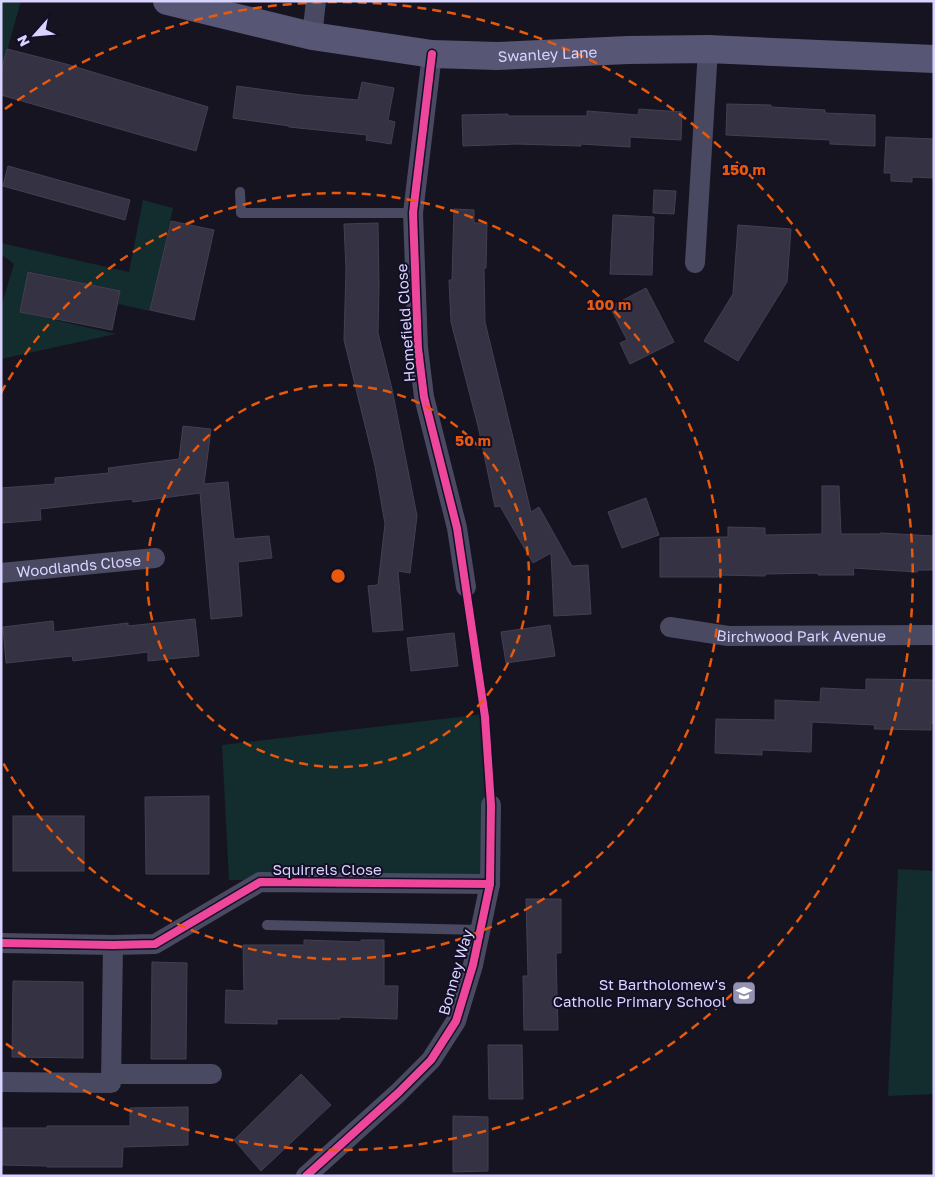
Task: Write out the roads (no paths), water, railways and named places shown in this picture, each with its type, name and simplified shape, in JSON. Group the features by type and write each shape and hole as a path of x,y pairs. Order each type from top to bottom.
{"main road":[{"name":"Swanley Lane","path":"167,1 312,36 432,54 497,56 628,50 708,49 934,59"}],"street":[{"path":"312,36 316,1"},
{"path":"695,263 708,49"},
{"name":"Homefield Close","path":"432,54 412,213 418,348 424,397 456,528 466,587"},
{"name":"Woodlands Close","path":"1,573 155,558"},
{"name":"Birchwood Park Avenue","path":"670,627 728,636 934,635"},
{"name":"Bonney Way","path":"306,1176 398,1093 431,1060 456,1021 473,965 490,884 491,806"},
{"name":"Squirrels Close","path":"1,943 155,944 260,882 490,884"},
{"path":"1,1082 111,1083 113,945"},
{"path":"111,1074 212,1074"}],"lane":[{"path":"240,192 241,213 412,213"},
{"path":"267,925 481,930"}],"place":[{"name":"St Bartholomew's Catholic Primary School","path":"744,993"}]}
